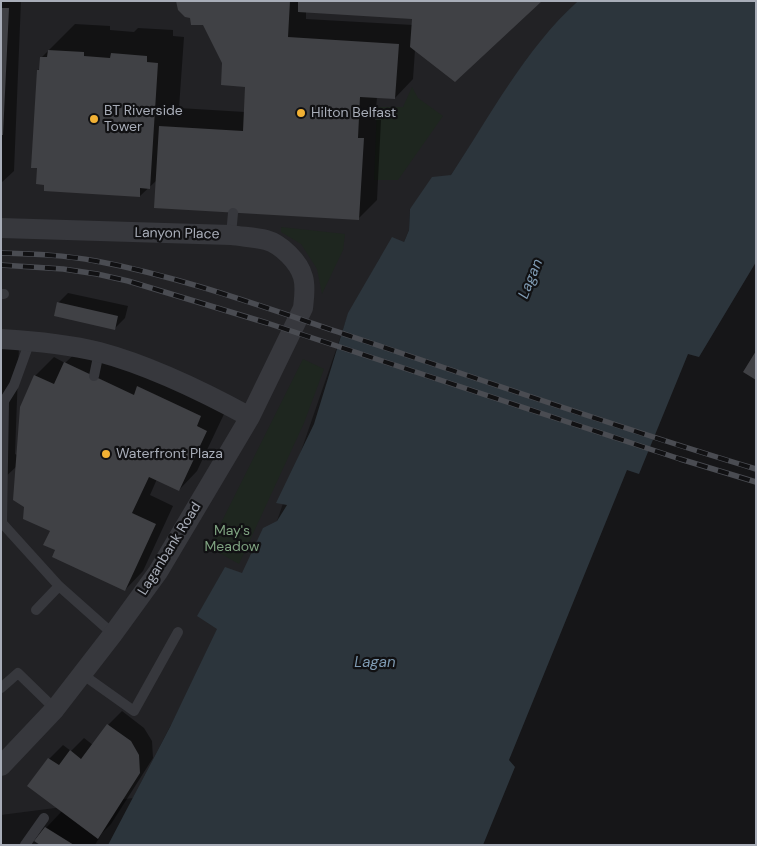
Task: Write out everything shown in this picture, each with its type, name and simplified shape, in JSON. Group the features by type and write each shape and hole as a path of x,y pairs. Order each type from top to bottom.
{"street":[{"name":"Lanyon Place","path":"1,228 231,235 267,240 283,248 303,277 303,308"},
{"name":"Laganbank Road","path":"1,766 55,709 158,572 250,416 303,308"},
{"path":"1,339 58,344 99,352 122,359 250,416"}],"lane":[{"path":"231,235 233,213"},
{"path":"30,341 14,385 4,401 2,523 59,586 113,634"},
{"path":"94,376 99,352"},
{"path":"36,610 59,586"},
{"path":"82,674 134,711 178,632"},
{"path":"1,688 18,673 55,709"},
{"path":"25,845 44,818"}],"shaded area":[{"path":"1,1 578,1 526,60 451,175 410,209 409,230 404,242 380,258 347,318 277,521 133,798 1,815"}],"green space":[{"path":"412,87 418,98 443,116 398,180 374,180 377,107 403,107"},
{"path":"281,227 345,234 343,250 322,294 317,269 301,244 281,232"},
{"name":"May's Meadow","path":"303,359 324,369 304,423 239,564 209,547"}],"water":[{"name":"Lagan","path":"578,1 756,1 756,262 699,357 688,354 639,474 627,470 509,760 515,767 483,845 108,845 170,727 217,629 197,616 225,567 242,573 263,528 277,521 287,505 276,503 314,424 348,313 392,237 404,242 409,230 410,209 432,177 451,175 509,84 541,40"}],"building":[{"name":"Hilton Belfast","path":"176,1 290,1 288,37 399,44 395,99 360,97 358,138 364,138 359,220 154,208 159,126 243,131 245,87 221,85 222,63 203,25 191,25 190,18 185,17 178,10"},
{"path":"298,1 542,1 455,82 410,47 412,19 298,12"},
{"path":"1,8 9,8 3,135 1,135"},
{"name":"BT Riverside Tower","path":"48,50 84,52 84,56 110,58 111,53 147,56 147,62 158,63 150,189 140,188 140,197 44,191 44,185 36,184 37,168 31,168 37,70 39,70 40,57 47,57"},
{"path":"57,302 118,316 115,330 54,316"},
{"path":"756,351 756,380 743,372"},
{"name":"Waterfront Plaza","path":"64,362 134,395 137,386 201,416 197,426 207,431 179,491 149,477 132,513 156,524 125,591 52,557 55,550 43,545 50,531 23,519 24,507 13,500 20,407 34,375 54,384"},
{"path":"107,724 131,741 139,755 140,773 98,839 27,786 48,758 59,765 70,750 81,759"},
{"path":"45,827 74,845 40,845 34,841"}],"railway":[{"path":"1,253 84,259 192,284 603,421 756,469"},
{"path":"1,265 63,269 128,281 267,323 680,459 756,482"}],"place":[{"name":"Hilton Belfast","path":"301,113"},
{"name":"BT Riverside Tower","path":"94,119"},
{"name":"Waterfront Plaza","path":"106,454"}]}
